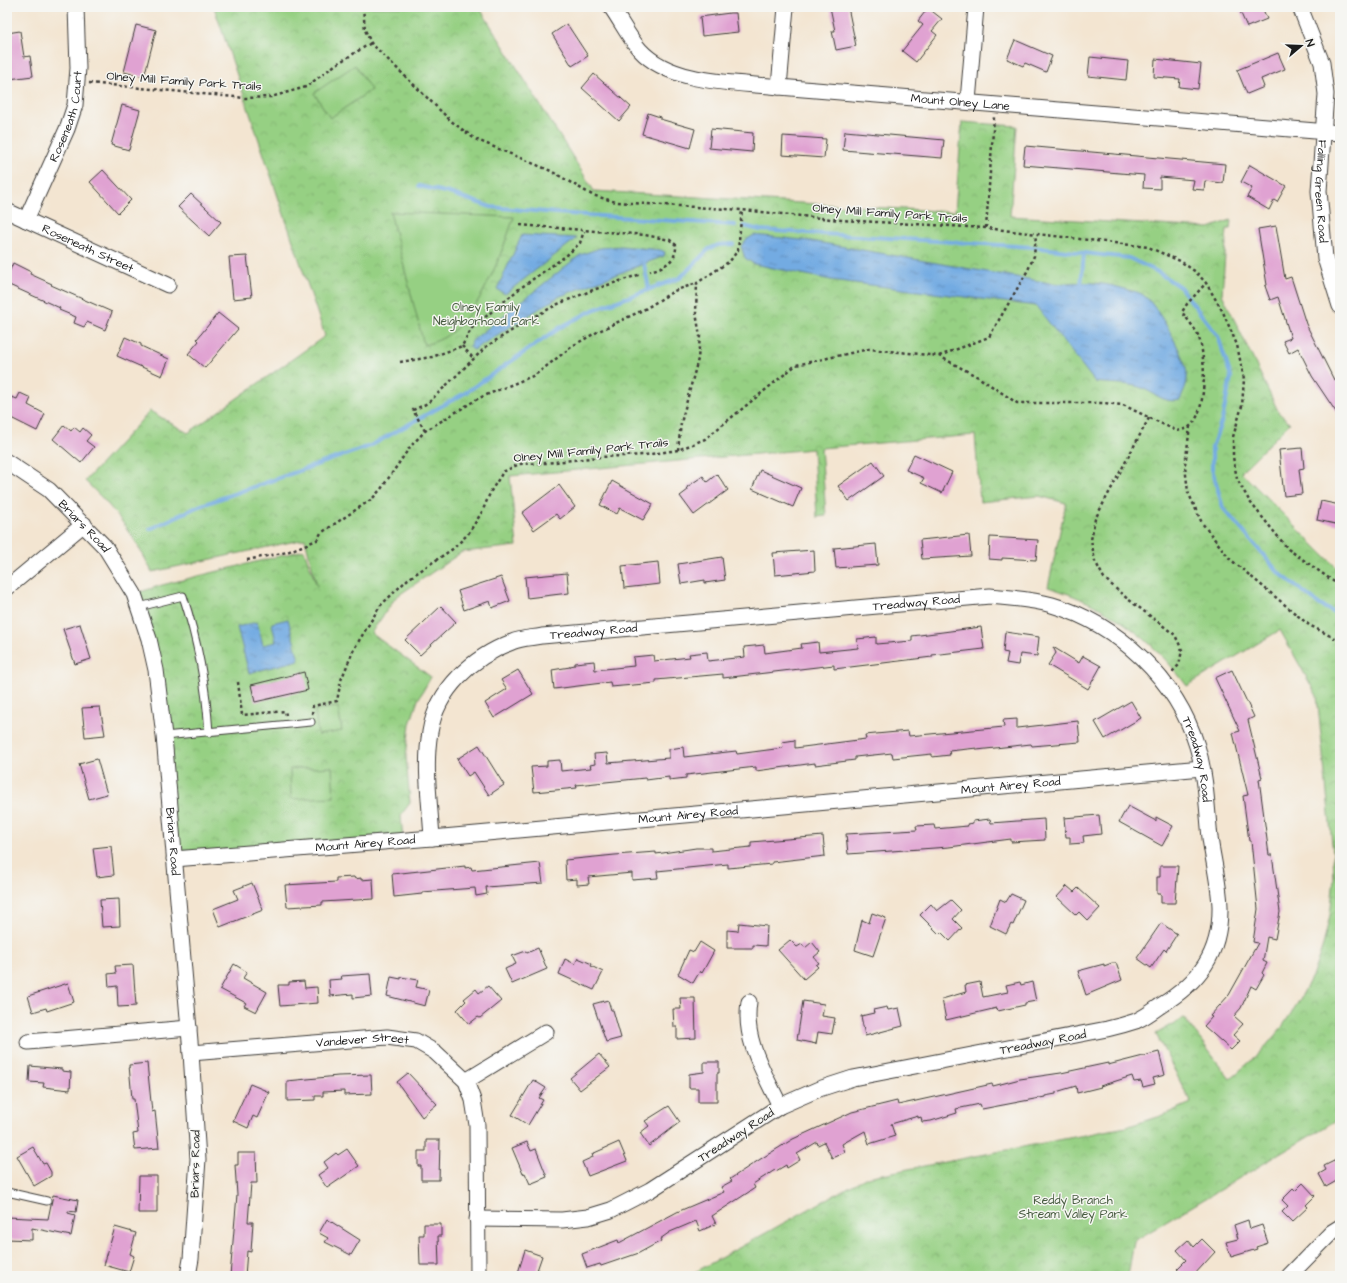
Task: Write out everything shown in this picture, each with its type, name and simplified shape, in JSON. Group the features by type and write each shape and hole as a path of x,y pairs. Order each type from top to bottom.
{"street":[{"name":"Roseneath Court","path":"26,220 67,129 75,105 78,68 76,7"},
{"name":"Mount Olney Lane","path":"611,7 641,51 669,71 694,78 779,87 968,101 1340,133"},
{"path":"779,87 786,7"},
{"path":"968,101 976,7"},
{"name":"Falling Green Road","path":"1300,7 1322,63 1326,94 1319,191 1325,258 1340,306"},
{"name":"Roseneath Street","path":"7,211 168,285"},
{"name":"Briars Road","path":"7,462 48,490 84,524 105,547 122,574 139,607 149,639 156,670 164,736 189,1028 198,1159 191,1259 188,1276"},
{"path":"7,588 84,524"},
{"name":"Treadway Road","path":"432,838 428,754 430,732 435,714 443,697 464,671 493,651 514,641 549,635 990,596 1030,600 1052,605 1092,621 1130,646 1153,668 1163,681 1187,719 1197,746 1202,768 1220,905 1218,931 1213,952 1195,981 1178,995 1138,1020 1106,1030 853,1078 819,1089 780,1106 650,1190 611,1210 588,1217 562,1220 477,1219"},
{"name":"Mount Airey Road","path":"174,859 432,838 1202,768"},
{"path":"749,1002 746,1018 750,1040 780,1106"},
{"path":"28,1042 189,1028"},
{"path":"466,1081 546,1032"},
{"name":"Vandever Street","path":"191,1053 387,1037 416,1041 435,1052 466,1081 473,1100 477,1125 478,1276"},
{"path":"1289,1276 1332,1232 1340,1227"}],"lane":[{"path":"139,607 183,596 192,624 205,684 210,733"},
{"path":"164,736 210,733 311,722"},
{"path":"7,1192 47,1201"}],"path":[{"name":"Olney Mill Family Park Trails","path":"363,7 364,30 371,43 451,121 475,138 551,171 592,195 616,202 742,210 841,220 986,228 1148,247 1180,261 1196,272 1206,283 1223,312 1237,345 1244,379 1242,406 1233,437 1233,457 1237,479 1250,502 1288,549 1340,586"},
{"name":"Olney Mill Family Park Trails","path":"77,82 245,98 271,96 306,87 335,65 371,43"},
{"path":"986,228 995,104"},
{"path":"247,560 287,552 317,540 321,533 372,499 381,489 410,447 425,431 479,398 535,375 574,345 599,331 645,310 674,291 697,282 730,261 738,250 742,210"},
{"path":"520,225 645,235 670,240 676,245 677,252 673,259 666,265 650,271"},
{"path":"400,362 432,357 462,346 472,328 496,306 567,255 580,243 584,231"},
{"name":"Olney Mill Family Park Trails","path":"939,356 988,337 1010,303 1028,270 1034,256 1036,235"},
{"path":"425,431 419,423 413,410 428,403 487,346 558,304 600,287 641,274"},
{"name":"Olney Mill Family Park Trails","path":"678,450 681,423 698,359 700,336 696,313 697,282"},
{"path":"1206,283 1187,304 1182,312 1198,334 1202,347 1205,388 1198,414 1190,426 1185,466 1188,492 1202,523 1230,559 1309,625 1340,641"},
{"path":"462,346 474,359"},
{"name":"Olney Mill Family Park Trails","path":"311,722 312,706 337,701 340,680 354,649 380,606 408,579 454,548 468,534 482,512 491,491 503,472 519,464 546,463 599,457 645,455 678,450 706,439 796,365 869,348 939,356 978,377 1017,403 1104,403 1123,405 1177,431 1190,426"},
{"path":"1149,418 1094,519 1091,540 1095,561 1104,578 1124,596 1175,635 1182,650 1179,665 1163,681"},
{"path":"238,682 242,715 285,711 287,724"}],"green space":[{"name":"Olney Family Neighborhood Park","path":"214,7 479,7 594,191 955,212 962,122 1017,126 1010,216 1209,228 1231,220 1230,229 1227,229 1222,294 1279,413 1290,423 1241,472 1340,571 1340,1118 1134,1241 1128,1276 688,1276 867,1177 1126,1127 1161,1116 1191,1103 1156,1034 1184,1018 1230,1079 1260,1053 1282,1027 1299,1001 1313,974 1323,945 1330,915 1334,879 1333,853 1317,696 1280,630 1187,686 1158,652 1126,624 1089,603 1048,587 1066,503 1039,496 980,502 975,435 821,448 826,516 817,517 813,449 510,476 517,546 462,552 396,597 371,633 431,677 418,700 410,724 406,756 410,803 401,815 403,841 174,859 164,736 134,594 162,585 304,550 317,586 305,539 152,572 131,534 115,512 85,481 150,411 188,433 325,336"},
{"path":"355,65 371,90 330,118 314,93"},
{"path":"390,212 514,217 504,246 490,278 474,307 451,333 432,343 424,345"},
{"path":"338,707 342,731 318,735 315,710"},
{"path":"332,767 334,797 291,799 290,769"}],"water":[{"path":"522,235 577,238 505,294 497,289"},
{"path":"754,235 811,241 1056,284 1092,283 1110,285 1138,292 1149,300 1156,309 1176,343 1187,374 1184,390 1180,400 1174,401 1159,397 1139,387 1095,382 1036,306 831,280 754,264 745,258 741,246 746,240"},
{"path":"621,246 661,250 665,252 664,256 558,297 473,350 469,346 473,340 580,255 600,248"},
{"path":"288,619 299,660 249,673 237,627 257,622 263,645 276,642 272,623"}],"building":[{"path":"830,7 848,7 856,46 836,50 832,31 835,31"},
{"path":"1238,7 1262,7 1267,19 1247,27"},
{"path":"928,8 942,19 932,31 937,35 916,62 902,51 923,25 918,21"},
{"path":"736,13 738,32 702,36 700,17"},
{"path":"567,24 588,56 572,66 552,34"},
{"path":"136,25 156,30 144,77 124,72"},
{"path":"20,31 24,57 30,56 33,76 9,79 7,68 7,33"},
{"path":"1015,40 1052,56 1046,72 1025,63 1023,66 1007,59"},
{"path":"1278,53 1285,69 1261,79 1264,87 1247,94 1237,70"},
{"path":"1090,57 1128,61 1126,80 1088,76"},
{"path":"1155,59 1201,64 1198,89 1179,87 1180,79 1154,77"},
{"path":"594,74 631,107 619,121 582,88"},
{"path":"122,105 140,110 129,150 111,145"},
{"path":"648,113 660,117 660,119 695,129 690,148 642,134"},
{"path":"711,129 753,133 752,152 709,148"},
{"path":"845,131 944,140 942,158 843,150"},
{"path":"783,136 826,139 824,158 782,155"},
{"path":"1025,146 1225,164 1223,183 1205,181 1204,190 1192,189 1194,180 1160,177 1160,189 1143,188 1144,175 1023,165"},
{"path":"1250,165 1286,186 1277,202 1274,200 1269,210 1247,197 1252,188 1241,182"},
{"path":"103,170 131,200 118,213 90,182"},
{"path":"191,194 221,222 209,236 178,207"},
{"path":"1276,226 1285,279 1291,277 1306,324 1334,380 1340,376 1340,418 1312,376 1298,348 1289,353 1283,341 1291,338 1278,297 1270,300 1265,286 1267,285 1258,229"},
{"path":"247,256 252,297 233,299 229,257"},
{"path":"13,263 31,272 30,274 52,284 51,285 112,312 105,330 87,322 84,327 74,323 76,317 59,310 60,308 7,284 7,277"},
{"path":"218,313 238,329 205,368 188,354 199,341 197,339"},
{"path":"125,337 169,359 162,376 117,356"},
{"path":"20,393 31,398 28,405 45,414 37,431 7,416 7,407 12,397 17,399"},
{"path":"64,425 71,431 74,427 80,432 83,428 91,435 86,441 94,447 81,463 53,439"},
{"path":"1302,448 1304,468 1299,469 1302,494 1284,496 1279,450"},
{"path":"914,454 952,472 942,493 921,483 924,478 906,470"},
{"path":"873,461 884,476 849,501 838,486"},
{"path":"760,470 801,488 793,507 752,489"},
{"path":"717,474 728,490 694,515 680,496 688,490 687,487 703,476 707,482"},
{"path":"612,481 653,504 643,520 620,508 617,514 600,505"},
{"path":"559,485 575,507 560,519 556,514 534,530 522,513"},
{"path":"1321,501 1340,505 1340,525 1317,520"},
{"path":"969,535 971,556 922,559 920,540"},
{"path":"990,537 1038,540 1036,560 1002,558 1002,560 989,559"},
{"path":"876,544 878,565 836,568 834,548"},
{"path":"814,550 815,571 775,575 773,553"},
{"path":"722,557 725,580 705,583 705,580 681,584 678,564"},
{"path":"658,562 660,584 624,588 622,566"},
{"path":"567,573 569,593 527,598 525,577"},
{"path":"501,577 510,601 492,608 490,601 464,610 458,591"},
{"path":"441,606 456,622 420,655 405,640"},
{"path":"80,624 91,659 75,664 63,629"},
{"path":"981,627 984,649 932,655 932,657 834,669 834,665 723,678 723,674 656,680 656,683 611,687 610,682 554,689 552,670 570,667 575,665 575,663 594,661 595,670 634,666 633,657 653,655 654,661 690,657 689,654 707,652 708,661 745,657 744,647 764,645 765,653 802,648 801,644 818,642 819,652 858,648 857,639 876,637 876,644 912,641 912,636"},
{"path":"1005,632 1039,637 1037,656 1020,654 1018,665 1006,663 1008,653 1003,652"},
{"path":"1053,647 1079,663 1083,656 1101,666 1088,689 1048,665 1056,653"},
{"path":"518,670 533,694 494,718 485,703 507,689 501,680"},
{"path":"1232,670 1254,717 1248,720 1262,778 1259,779 1269,855 1272,855 1280,912 1275,939 1267,937 1263,961 1267,963 1262,973 1264,975 1256,989 1251,986 1241,1008 1234,1016 1243,1024 1233,1035 1240,1041 1231,1050 1204,1026 1212,1017 1210,1016 1229,995 1258,943 1253,942 1258,909 1251,841 1249,841 1243,796 1248,795 1233,733 1240,731 1215,678"},
{"path":"304,672 308,690 255,702 251,685"},
{"path":"1131,701 1141,718 1105,739 1095,722"},
{"path":"100,707 105,735 85,737 82,708"},
{"path":"1017,719 1017,728 1078,721 1080,742 1032,746 1031,744 977,750 977,748 949,751 950,755 932,757 932,754 893,758 892,753 855,757 855,760 815,765 815,763 756,771 756,767 686,775 686,778 669,780 669,777 646,780 645,778 576,785 577,788 534,792 531,767 547,766 547,761 560,760 561,771 591,768 590,765 595,764 594,754 607,753 608,763 669,758 669,749 683,747 684,757 736,751 737,754 783,748 782,742 795,740 795,748 866,739 865,735 908,731 909,736 1004,727 1003,720"},
{"path":"479,745 504,785 489,795 474,772 468,776 457,759"},
{"path":"97,759 107,794 89,799 79,764"},
{"path":"1128,806 1156,821 1156,817 1173,826 1162,846 1119,822"},
{"path":"1099,815 1101,834 1083,836 1084,843 1070,844 1070,837 1066,837 1064,818"},
{"path":"990,819 991,823 1044,819 1045,840 1011,842 1011,839 949,847 848,854 846,834 917,830 916,826 934,825 935,829 968,826 967,824 973,823 973,821"},
{"path":"823,836 825,856 772,862 772,864 728,868 728,864 657,871 658,878 632,880 632,873 588,877 589,884 577,885 577,879 566,880 565,860 656,852 656,854 696,848 711,848 711,851 751,847 751,842"},
{"path":"111,846 114,875 97,877 93,848"},
{"path":"540,863 543,883 486,887 487,894 476,896 475,888 422,892 422,894 394,897 392,874 465,866 465,868 471,867 472,870"},
{"path":"1160,866 1178,866 1175,903 1161,903 1161,894 1157,894 1157,877 1160,877"},
{"path":"354,877 355,879 361,878 361,880 373,879 374,899 322,902 322,905 287,907 285,885 336,882 336,878"},
{"path":"252,883 263,910 220,927 213,909 238,899 234,890"},
{"path":"1067,886 1074,892 1078,888 1100,908 1088,921 1079,912 1076,915 1057,897"},
{"path":"1011,894 1024,900 1013,925 1011,924 1006,934 990,926 1000,899 1006,902"},
{"path":"119,899 120,926 102,927 100,900"},
{"path":"951,900 961,910 953,919 962,928 950,941 941,932 939,934 920,915 931,904 937,911"},
{"path":"872,913 886,918 873,956 855,950 862,920 869,923"},
{"path":"739,923 767,926 766,946 753,945 753,948 727,948 727,930 738,931"},
{"path":"1161,923 1177,934 1166,951 1164,949 1151,968 1137,958"},
{"path":"790,940 797,947 802,944 805,948 812,942 820,952 814,957 819,963 816,965 818,967 804,979 778,950"},
{"path":"700,942 714,951 702,973 700,971 693,983 678,974 689,950 694,952"},
{"path":"538,948 547,969 512,984 505,969 516,964 512,956 526,951 527,953"},
{"path":"578,958 592,964 591,966 603,972 594,990 559,974 565,959 575,964"},
{"path":"1116,963 1122,980 1086,995 1078,971"},
{"path":"234,964 247,972 243,978 267,992 256,1012 244,1006 246,1003 220,989"},
{"path":"133,965 136,1006 118,1007 117,986 109,987 108,974 116,973 115,966"},
{"path":"370,974 372,996 353,998 353,994 330,996 329,980 342,979 341,976"},
{"path":"391,977 418,980 416,987 429,990 425,1006 387,996"},
{"path":"304,981 305,988 317,987 318,1003 280,1006 278,985 289,985 289,982"},
{"path":"980,982 983,997 1008,992 1006,985 1020,982 1021,985 1032,982 1036,1001 998,1011 997,1008 946,1020 942,999 966,992 965,985"},
{"path":"68,983 74,1002 47,1011 46,1008 33,1012 28,996"},
{"path":"488,986 501,1001 480,1018 478,1017 469,1024 457,1010 466,1001 464,999 476,989 479,993"},
{"path":"680,998 695,998 696,1038 677,1039 677,1027 674,1027 673,1009 681,1009"},
{"path":"608,1000 611,1010 613,1010 621,1038 606,1042 593,1004"},
{"path":"803,1001 824,1004 822,1016 835,1018 832,1034 818,1032 816,1044 797,1040"},
{"path":"887,1007 888,1010 899,1008 903,1026 865,1036 861,1016 874,1013 873,1010"},
{"path":"1159,1052 1165,1075 1153,1078 1155,1084 1143,1087 1141,1081 1134,1082 1132,1076 1100,1086 1101,1087 1077,1093 1076,1086 1045,1097 982,1109 980,1104 956,1109 957,1113 931,1121 922,1122 921,1117 918,1118 918,1116 891,1124 895,1136 869,1144 865,1131 842,1144 845,1152 832,1158 824,1142 818,1145 817,1142 797,1154 800,1160 787,1168 786,1165 776,1171 775,1170 753,1184 755,1188 712,1216 716,1224 700,1231 696,1221 670,1232 660,1239 661,1241 639,1253 601,1266 600,1264 587,1268 582,1254 618,1240 619,1243 677,1212 724,1192 721,1187 732,1181 730,1179 759,1160 793,1139 852,1112 897,1101 898,1105 992,1084 993,1086 1020,1079 1061,1073 1108,1063 1108,1065"},
{"path":"599,1054 610,1067 580,1090 570,1078"},
{"path":"704,1062 719,1062 719,1073 717,1073 717,1102 698,1102 698,1088 689,1088 689,1074 704,1072"},
{"path":"147,1063 152,1112 155,1111 159,1148 135,1150 133,1134 138,1133 134,1099 132,1099 129,1065"},
{"path":"30,1066 62,1069 62,1071 71,1072 70,1090 43,1087 44,1083 29,1082"},
{"path":"408,1073 437,1104 422,1117 397,1082"},
{"path":"371,1075 372,1094 344,1095 344,1091 323,1092 323,1096 315,1096 315,1100 287,1101 287,1081 338,1076"},
{"path":"533,1080 546,1088 539,1098 543,1100 528,1125 512,1115"},
{"path":"250,1084 269,1092 257,1118 253,1116 248,1128 233,1121"},
{"path":"669,1106 680,1122 649,1146 640,1133 649,1126 645,1121"},
{"path":"426,1140 440,1140 439,1180 421,1180 421,1166 418,1166 418,1151 426,1151"},
{"path":"527,1142 531,1151 536,1149 547,1177 530,1184 525,1173 523,1174 512,1148"},
{"path":"619,1142 627,1161 588,1176 582,1162 593,1157 592,1154"},
{"path":"33,1147 43,1164 46,1163 51,1172 51,1176 34,1186 17,1156"},
{"path":"347,1149 359,1166 327,1188 318,1175 328,1168 324,1162 336,1153 338,1155"},
{"path":"238,1153 256,1153 257,1183 251,1183 248,1222 253,1222 251,1252 247,1251 245,1276 230,1276 237,1195 235,1165 238,1165"},
{"path":"1340,1158 1340,1179 1326,1187 1319,1174 1326,1170 1324,1166"},
{"path":"139,1176 157,1176 157,1213 138,1213"},
{"path":"1303,1183 1315,1196 1306,1205 1308,1207 1292,1222 1282,1212 1288,1206 1282,1200 1293,1189 1295,1191"},
{"path":"53,1195 78,1200 76,1212 68,1211 68,1213 75,1215 71,1236 32,1228 32,1240 7,1239 7,1217 48,1219"},
{"path":"327,1219 360,1240 351,1255 325,1242 328,1238 319,1233"},
{"path":"1248,1220 1250,1229 1262,1225 1268,1243 1256,1247 1257,1249 1231,1257 1226,1242 1238,1239 1234,1225"},
{"path":"424,1224 441,1224 441,1236 438,1236 439,1265 420,1265 419,1235 424,1235"},
{"path":"115,1227 136,1233 130,1254 134,1256 129,1272 104,1265"},
{"path":"1202,1239 1215,1252 1193,1276 1184,1276 1177,1269 1186,1260 1177,1250 1188,1240 1194,1247"},
{"path":"525,1250 542,1256 535,1276 517,1276"}],"waterway":[{"path":"419,186 449,193 491,207 556,213 735,225"},
{"path":"744,226 760,230 1032,247 1129,258 1156,271 1180,287 1218,336 1231,377 1222,420 1212,447 1212,469 1223,508 1278,572 1320,605 1340,616"},
{"path":"150,529 199,506 370,446 465,393 561,327 593,310 680,278 709,249 718,245 733,244"},
{"path":"1081,285 1084,253"},
{"path":"644,264 649,289"}],"park label":[{"name":"Reddy Branch Stream Valley Park","path":"1073,1207"}]}
